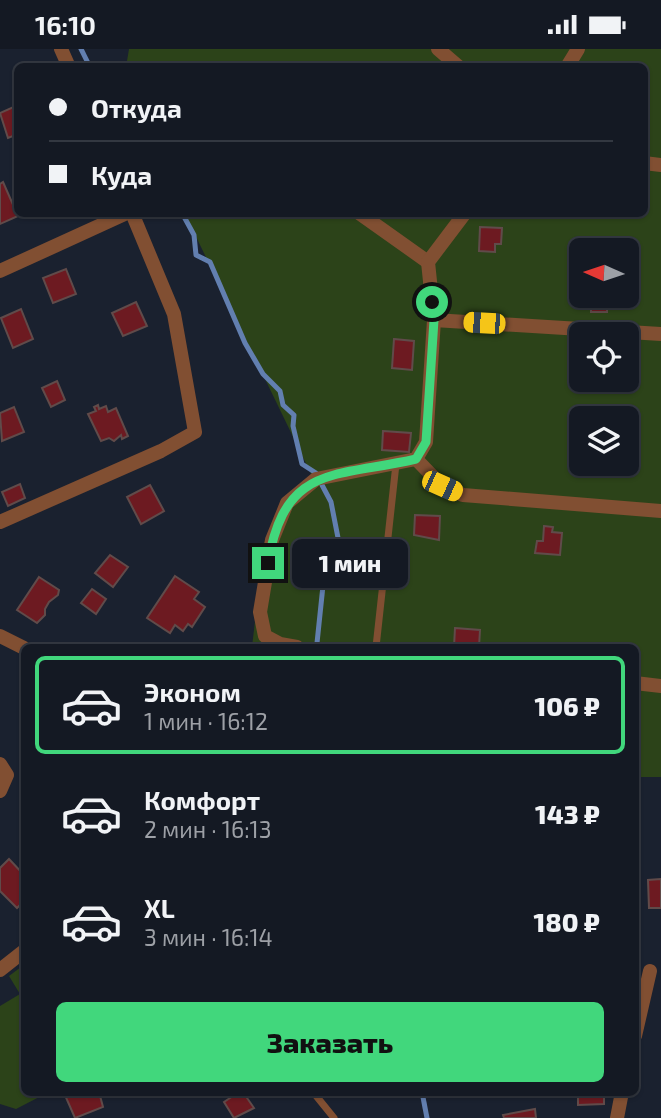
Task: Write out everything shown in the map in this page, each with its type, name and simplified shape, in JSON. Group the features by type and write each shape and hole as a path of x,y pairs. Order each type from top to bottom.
{"street":[{"path":"438,49 454,63"},
{"path":"0,271 121,217"},
{"path":"0,522 162,451 195,432 174,314 132,217"},
{"path":"365,217 428,262"},
{"path":"280,644 265,636 260,612 272,540 287,503 316,479 416,459 426,442 434,320 428,262 462,217"},
{"path":"434,320 661,334"},
{"path":"416,459 442,486 463,495 661,511"},
{"path":"0,636 21,646"},
{"path":"639,683 661,686"},
{"path":"0,764 7,775 0,791"},
{"path":"0,970 21,953"},
{"path":"639,1019 650,971"},
{"path":"617,1118 621,1096"}],"lane":[{"path":"376,644 396,463"},
{"path":"316,1096 334,1118"}],"green space":[{"path":"129,49 661,49 661,777 639,777 639,644 252,644 264,543 287,497 313,478 186,217 648,217 648,63 127,63"},
{"path":"21,967 21,1096 41,1096 16,1109 0,1104 0,1006 20,994 9,976"}],"building":[{"path":"14,107 14,136 8,138 0,113"},
{"path":"3,182 16,217 0,224 0,184"},
{"path":"480,227 502,228 501,244 495,244 495,252 479,251"},
{"path":"66,269 76,294 53,303 43,278"},
{"path":"136,302 147,326 123,336 112,313"},
{"path":"591,308 607,308 607,312 591,312"},
{"path":"21,309 33,339 13,348 1,318"},
{"path":"394,339 414,341 412,370 392,368"},
{"path":"57,381 65,400 51,407 42,388"},
{"path":"98,405 99,409 106,406 108,412 116,408 128,436 122,439 121,435 114,441 109,438 101,441 88,414 96,411 94,407"},
{"path":"14,407 24,432 2,441 0,413"},
{"path":"383,431 411,433 409,452 382,450"},
{"path":"20,484 25,498 8,506 2,492"},
{"path":"150,485 164,511 141,524 127,497"},
{"path":"415,515 440,516 439,540 414,535"},
{"path":"544,526 553,527 552,532 562,533 560,555 535,553 537,541 543,541"},
{"path":"110,555 128,567 113,587 95,573"},
{"path":"175,576 199,592 194,599 205,607 192,627 188,624 183,631 175,625 170,633 147,618"},
{"path":"39,577 59,590 58,595 45,609 45,615 37,623 17,610"},
{"path":"92,589 106,599 96,614 81,603"},
{"path":"455,628 480,630 479,644 454,644"},
{"path":"9,859 21,872 21,904 17,908 0,891 0,868"},
{"path":"661,879 661,908 649,908 648,880"},
{"path":"65,1096 100,1096 103,1107 75,1118"},
{"path":"233,1096 246,1096 254,1108 234,1118 224,1102"},
{"path":"578,1096 604,1096 604,1104 578,1105"},
{"path":"535,1109 536,1118 504,1118 503,1115"}],"waterway":[{"path":"81,49 88,63"},
{"path":"184,217 194,235 196,255 210,262 245,343 263,374 280,391 283,405 294,415 293,426 302,464 316,473"},
{"path":"317,643 324,576 340,548 331,502 322,485"},
{"path":"423,1096 427,1118"}],"route":[{"path":"268,563 272,540 287,503 316,479 416,459 426,442 434,320 432,302"}]}
